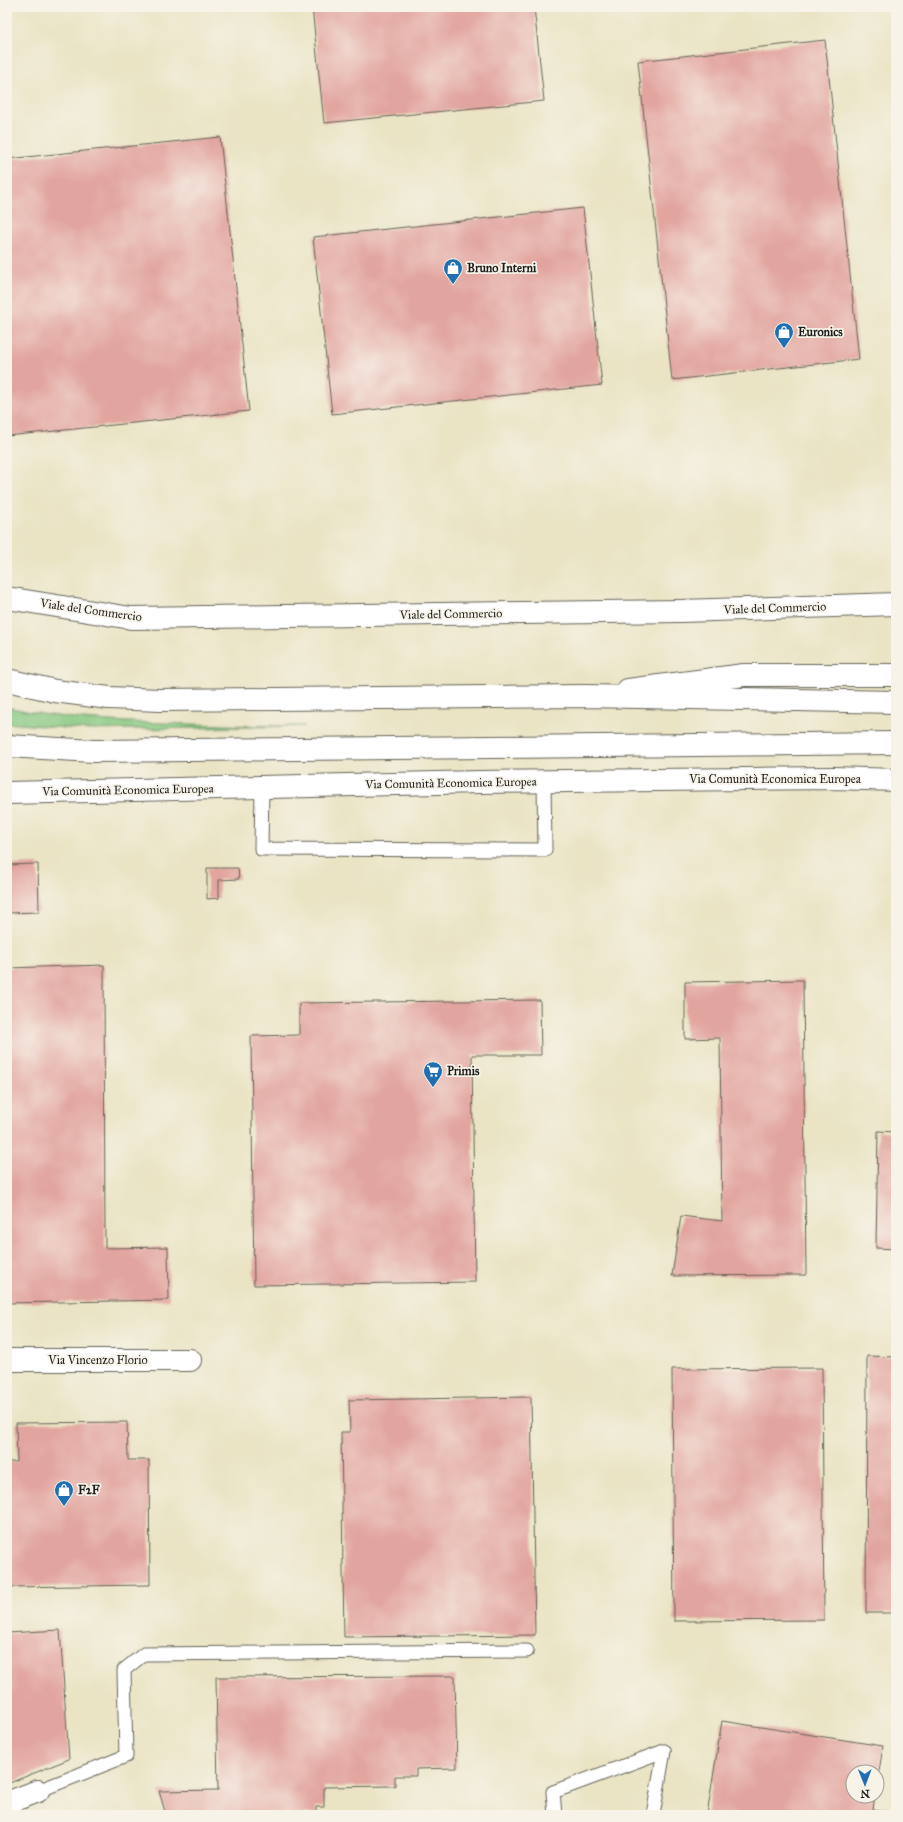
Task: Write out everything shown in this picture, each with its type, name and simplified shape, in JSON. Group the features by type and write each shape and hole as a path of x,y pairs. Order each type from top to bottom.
{"street":[{"name":"Viale del Commercio","path":"7,598 131,618 681,611 896,604"},
{"path":"585,696 744,675 896,675"},
{"path":"7,680 54,691 109,698 160,700 585,696 896,702"},
{"path":"7,746 94,751 896,743"},
{"name":"Via Comunità Economica Europea","path":"7,792 262,794 544,781 834,778 896,780"},
{"name":"Via Vincenzo Florio","path":"7,1360 190,1360"},
{"path":"7,1803 38,1791"}],"lane":[{"path":"262,794 260,849 546,850 544,781"},
{"path":"38,1791 126,1756 124,1670 144,1654 527,1651"},
{"path":"555,1815 553,1792 664,1751 653,1815"}],"green space":[{"path":"7,707 66,717 105,721 305,726 89,730 7,723"}],"building":[{"path":"312,7 534,7 544,101 324,123"},
{"path":"825,40 859,359 672,380 638,61"},
{"path":"220,137 249,411 7,436 7,159"},
{"path":"583,208 602,385 332,414 313,237"},
{"path":"38,864 39,912 7,913 7,865"},
{"path":"207,868 238,868 239,879 219,880 219,898 207,899"},
{"path":"104,965 105,1248 168,1247 169,1300 7,1303 7,968"},
{"path":"803,980 806,1275 672,1276 681,1216 722,1221 720,1038 685,1039 685,982"},
{"path":"540,1000 541,1055 472,1055 475,1282 254,1285 251,1036 299,1035 299,1003"},
{"path":"878,1131 896,1132 896,1249 876,1248"},
{"path":"867,1356 896,1357 896,1613 866,1613"},
{"path":"822,1368 824,1620 674,1621 672,1369"},
{"path":"531,1397 535,1635 344,1637 341,1432 350,1432 349,1400"},
{"path":"127,1422 128,1460 149,1460 150,1585 7,1587 7,1462 17,1462 16,1423"},
{"path":"60,1630 69,1759 7,1784 7,1633"},
{"path":"455,1676 457,1768 416,1769 416,1776 395,1776 395,1786 324,1787 324,1807 316,1807 316,1814 166,1815 159,1791 218,1790 216,1677"},
{"path":"722,1721 883,1746 880,1764 845,1764 845,1804 874,1804 873,1809 896,1813 896,1815 707,1815"}],"place":[{"name":"Bruno Interni","path":"453,285"},
{"name":"Euronics","path":"784,349"},
{"name":"Primis","path":"433,1088"},
{"name":"F2F","path":"64,1507"}]}
